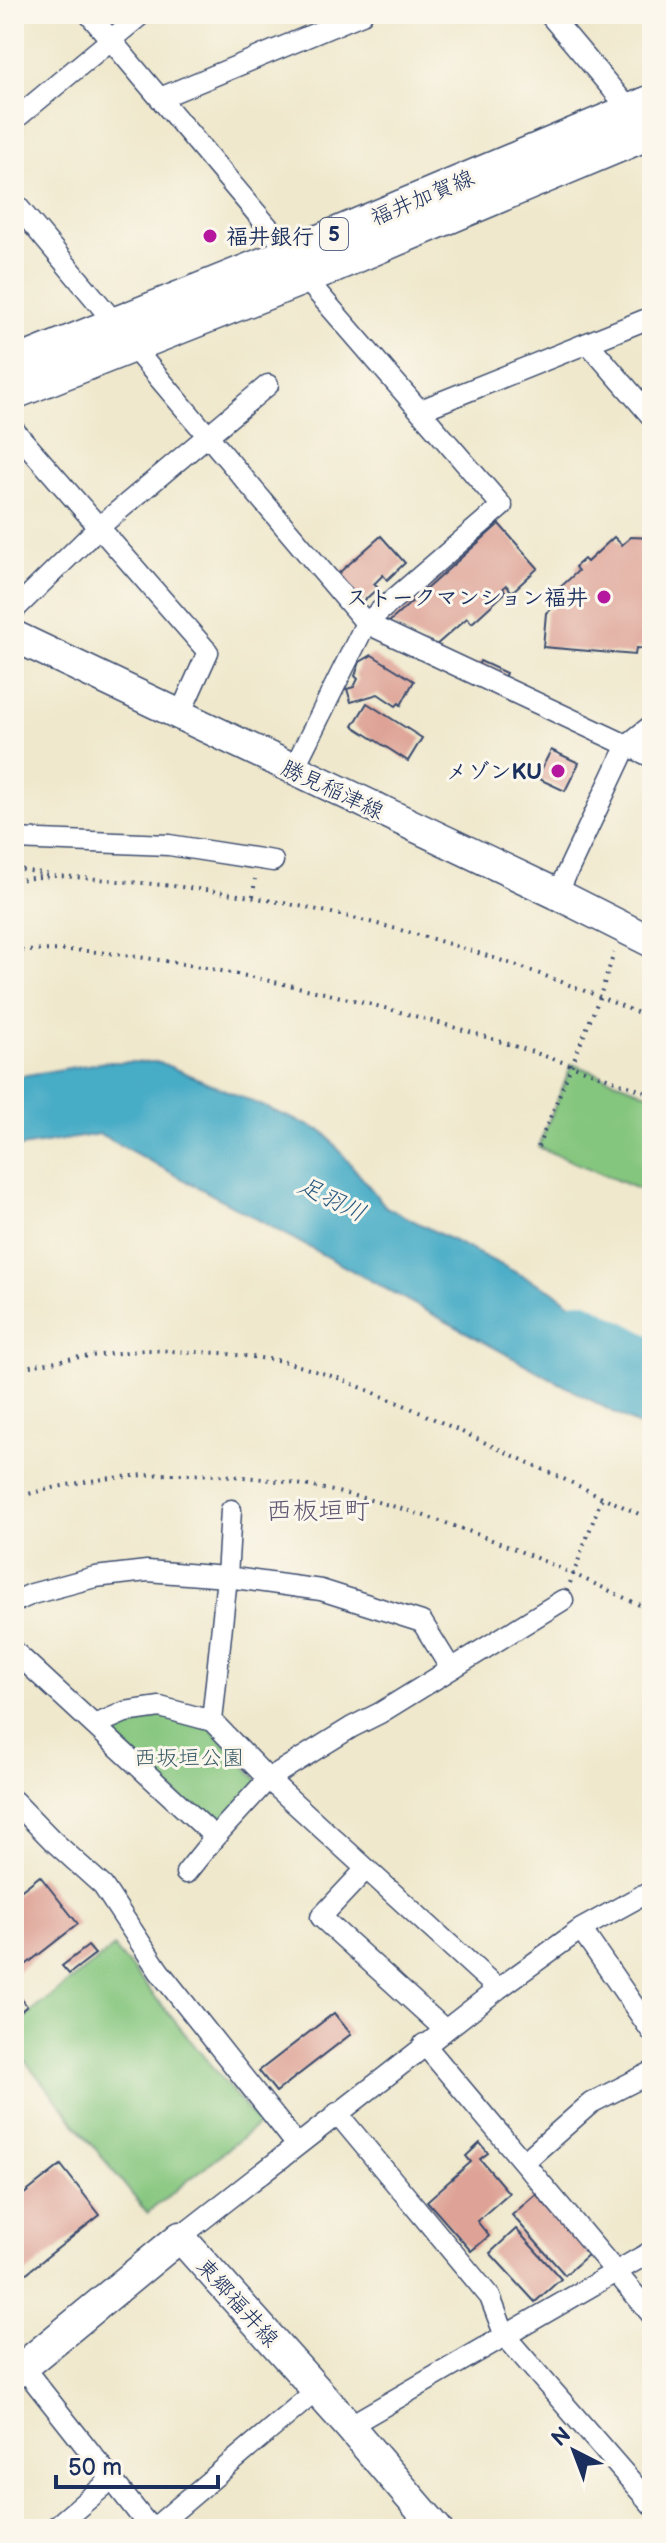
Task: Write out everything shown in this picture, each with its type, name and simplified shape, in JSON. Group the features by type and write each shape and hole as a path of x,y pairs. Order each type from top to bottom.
{"main road":[{"name":"福井加賀線","path":"14,364 123,334 298,265 645,114"},
{"name":"福井加賀線","path":"14,393 123,334"},
{"name":"勝見稲津線","path":"14,636 652,942"},
{"name":"東郷福井線","path":"19,2371 180,2237 437,2529"}],"street":[{"path":"89,14 502,506 366,623 293,770"},
{"path":"14,120 142,14"},
{"path":"160,98 362,14"},
{"path":"549,14 645,114"},
{"path":"14,202 206,436 366,623 652,757"},
{"path":"421,410 652,317"},
{"path":"588,343 652,417"},
{"path":"14,610 99,527 268,385"},
{"path":"14,430 208,652 180,714"},
{"path":"557,894 627,745 652,725"},
{"path":"14,839 169,845 273,861"},
{"path":"212,1721 231,1510"},
{"path":"14,1602 95,1577 147,1571 227,1577 321,1590 422,1622 451,1669"},
{"path":"186,1873 268,1779 563,1600"},
{"path":"14,1651 215,1837"},
{"path":"95,1725 125,1712 160,1707 212,1721 268,1779 498,1989"},
{"path":"14,1801 103,1886 159,1971 297,2145"},
{"path":"366,1869 321,1917 444,2029"},
{"path":"180,2237 498,1989 581,1929 652,1890"},
{"path":"581,1929 652,2032"},
{"path":"424,2044 652,2315"},
{"path":"524,2162 591,2103 652,2072"},
{"path":"337,2113 490,2297 505,2336 652,2505"},
{"path":"349,2426 652,2251"},
{"path":"19,2371 152,2529 317,2390"},
{"path":"53,2529 112,2479"}],"path":[{"path":"14,868 54,876"},
{"path":"14,880 54,876 190,887 339,914 444,943 600,996 652,1019"},
{"path":"14,951 84,951 186,963 326,993 470,1031 572,1064 652,1095"},
{"path":"538,1147 600,996 614,953"},
{"path":"14,1369 73,1358 146,1350 221,1353 283,1361 338,1378 406,1406 652,1520"},
{"path":"14,1498 94,1479 167,1473 228,1474 290,1481 344,1493 464,1528 574,1573 652,1611"},
{"path":"563,1600 602,1497"}],"green space":[{"path":"572,1064 652,1095 652,1195 538,1147"},
{"name":"西坂垣公園","path":"155,1712 209,1725 260,1783 214,1829 106,1729"},
{"path":"114,1947 259,2124 147,2213 14,2047 14,2025"}],"water":[{"path":"105,1062 159,1062 324,1132 386,1207 553,1291 652,1362 652,1433 100,1134 14,1148 14,1077"}],"building":[{"path":"499,524 538,568 512,592 506,585 503,589 506,592 472,623 467,618 435,646 388,623"},
{"path":"381,536 405,563 387,580 383,575 374,584 378,588 358,606 333,578"},
{"name":"ストークマンション福井","path":"614,537 622,545 631,537 652,538 652,649 636,648 635,655 543,647 546,613 559,601 553,594 578,571 575,567 584,559 587,562"},
{"path":"372,655 414,681 401,705 396,706 378,694 351,702 347,689 354,687 358,679 355,676 360,662"},
{"path":"480,661 506,673 503,680 477,668"},
{"path":"367,703 422,738 408,761 353,726"},
{"name":"メゾンKU","path":"551,750 579,763 565,791 537,778"},
{"path":"40,1876 78,1924 14,1974 14,1896"},
{"path":"88,1946 95,1954 69,1974 62,1966"},
{"path":"20,1997 27,2006 14,2017 14,2002"},
{"path":"334,2013 351,2034 276,2092 259,2071"},
{"path":"480,2143 488,2153 480,2159 509,2193 477,2221 489,2236 471,2251 427,2201 471,2162 466,2156"},
{"path":"61,2165 100,2215 14,2283 14,2202"},
{"path":"536,2194 589,2254 565,2275 512,2215"},
{"path":"516,2229 561,2279 535,2302 490,2253"}],"waterway":[{"name":"足羽川","path":"580,1320 652,1358"}],"place":[{"name":"福井銀行","path":"210,236"},
{"name":"ストークマンション福井","path":"604,597"},
{"name":"メゾンKU","path":"558,771"}],"district":[{"name":"西板垣町","path":"318,1510"}]}
